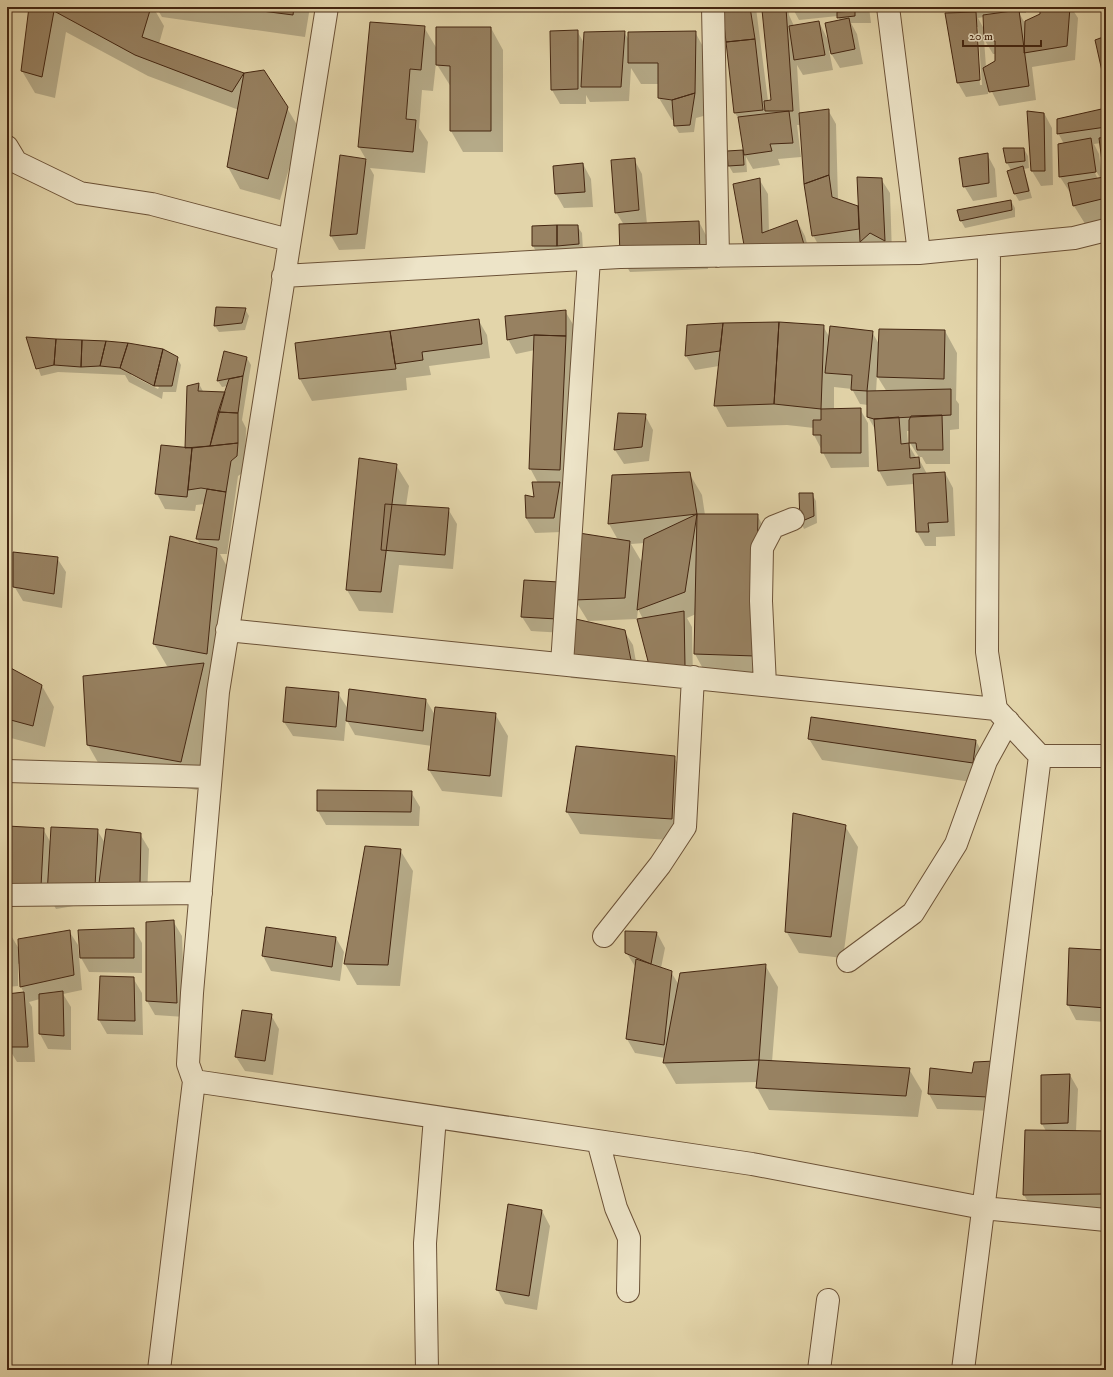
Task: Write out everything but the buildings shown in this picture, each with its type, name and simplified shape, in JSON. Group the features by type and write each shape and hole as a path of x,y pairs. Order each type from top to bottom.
{"street":[{"path":"159,1370 194,1081 188,1064 218,692 327,7"},
{"path":"713,7 718,256"},
{"path":"888,7 919,253"},
{"path":"7,147 16,162 80,193 152,204 289,240"},
{"path":"283,276 589,259 919,253 1074,238 1106,230"},
{"path":"989,246 987,652 1002,715 1040,756 1106,756"},
{"path":"562,664 589,259"},
{"path":"765,685 761,601 762,548 773,527 793,519"},
{"path":"227,630 693,677 1002,715"},
{"path":"604,936 660,865 685,827 693,677"},
{"path":"848,961 913,913 956,844 1002,715"},
{"path":"963,1370 1040,756"},
{"path":"7,770 210,777"},
{"path":"7,895 201,893"},
{"path":"194,1081 752,1164 983,1208 1106,1220"},
{"path":"428,1370 425,1243 435,1117"},
{"path":"598,1141 616,1208 629,1238 628,1291"},
{"path":"819,1370 828,1300"}]}
